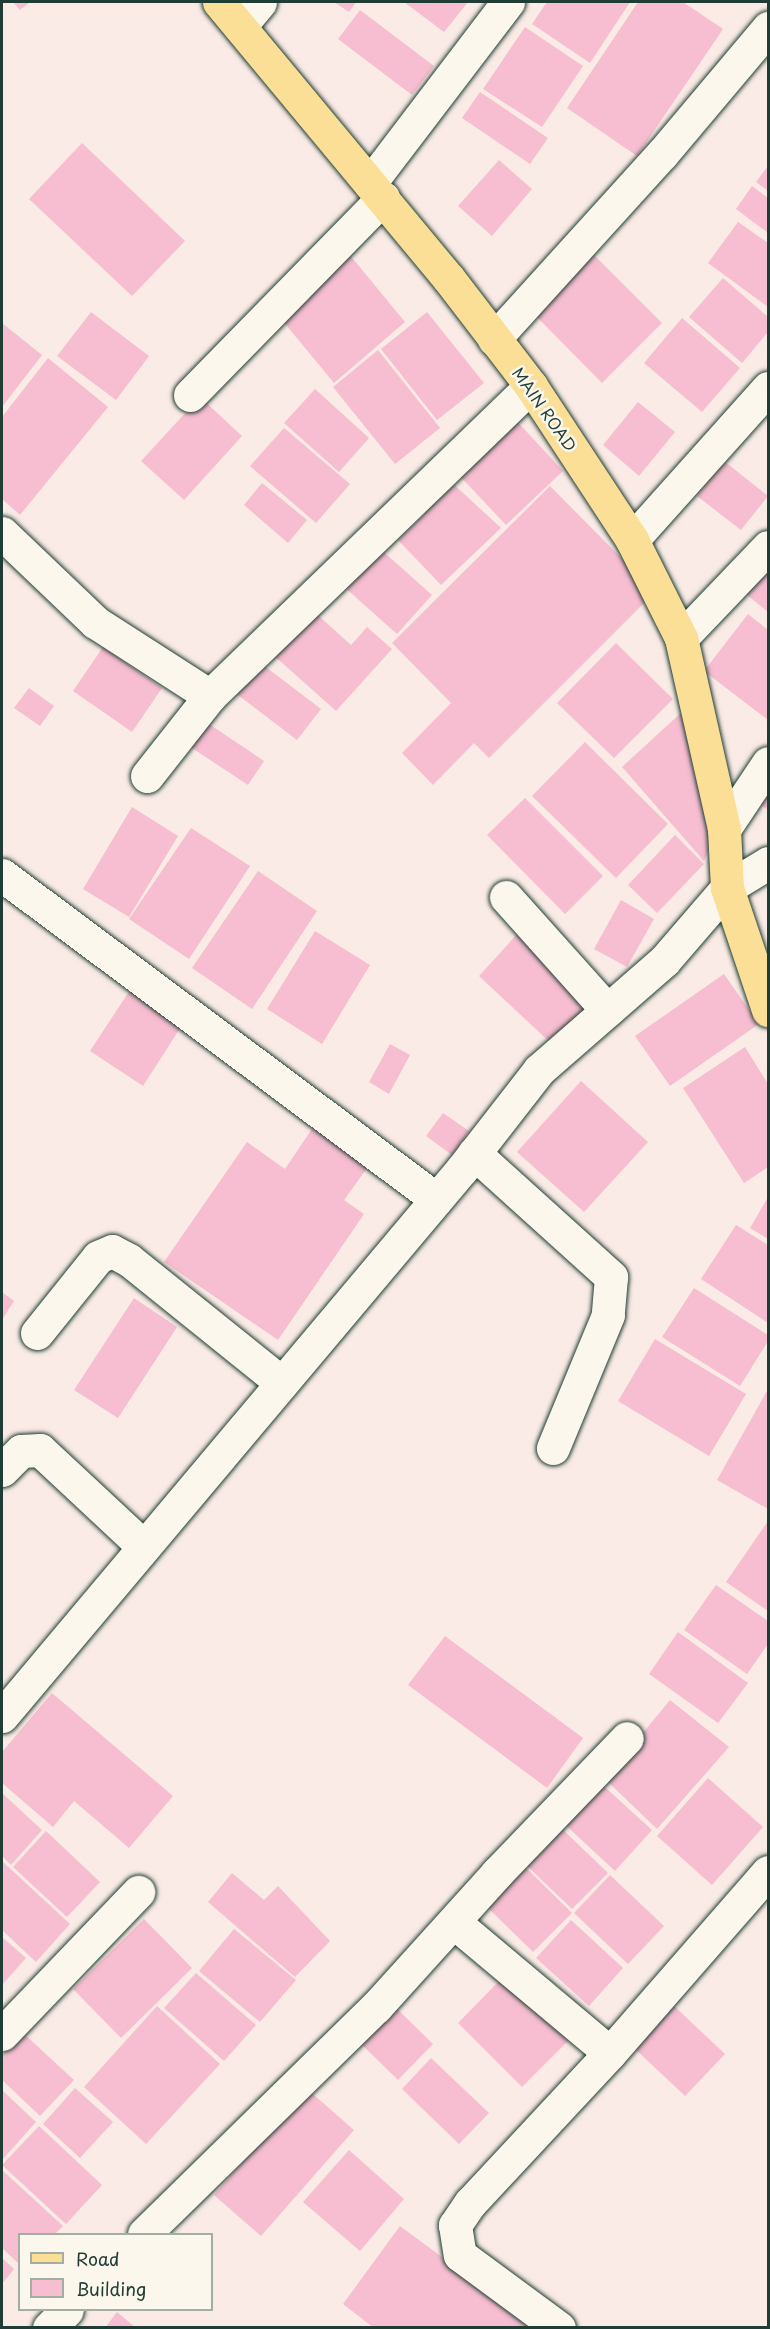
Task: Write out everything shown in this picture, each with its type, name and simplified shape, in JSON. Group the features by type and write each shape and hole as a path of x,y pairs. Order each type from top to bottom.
{"main road":[{"name":"MAIN ROAD","path":"219,2 250,14 377,191 450,279 531,386 632,540 681,638 724,829 727,888 768,1010"}],"street":[{"path":"190,395 377,191 508,2"},
{"path":"494,339 662,154 768,28"},
{"path":"147,776 210,696 531,386"},
{"path":"632,540 768,388"},
{"path":"2,533 95,622 210,696"},
{"path":"681,638 768,547"},
{"path":"724,829 768,763"},
{"path":"2,1716 436,1199 539,1070 664,962 727,888 768,863"},
{"path":"2,875 436,1199"},
{"path":"506,897 607,1010"},
{"path":"474,1153 611,1277 608,1315 553,1448"},
{"path":"37,1333 98,1257 112,1251 129,1260 282,1383"},
{"path":"2,1470 21,1451 40,1450 144,1547"},
{"path":"146,2233 376,2007 414,1963 455,1923 497,1873 627,1738"},
{"path":"560,2328 460,2255 455,2225 470,2203 610,2053 768,1872"},
{"path":"2,2034 138,1892"},
{"path":"455,1923 610,2053"},
{"path":"49,2328 66,2311"}],"building":[{"path":"13,2 30,2 20,10"},
{"path":"334,2 356,2 349,12"},
{"path":"404,2 468,2 444,32"},
{"path":"547,2 630,2 590,63 532,24"},
{"path":"638,2 683,2 723,29 637,156 567,108"},
{"path":"360,10 434,66 412,95 338,39"},
{"path":"525,27 583,66 542,127 483,89"},
{"path":"480,92 548,138 530,164 462,118"},
{"path":"82,143 185,241 132,296 29,199"},
{"path":"499,160 532,189 492,236 458,206"},
{"path":"768,166 768,191 756,182"},
{"path":"752,186 768,198 768,233 736,209"},
{"path":"738,222 768,243 768,307 708,263"},
{"path":"588,249 662,323 602,383 528,308"},
{"path":"349,254 405,322 334,383 277,314"},
{"path":"723,278 768,317 768,332 742,363 689,317"},
{"path":"91,312 149,356 116,400 57,356"},
{"path":"427,312 484,383 437,420 381,349"},
{"path":"682,318 740,368 702,412 644,363"},
{"path":"2,323 42,355 2,407"},
{"path":"378,350 440,428 395,464 333,387"},
{"path":"48,358 108,407 20,515 2,499 2,417"},
{"path":"315,389 369,438 339,472 284,423"},
{"path":"200,397 242,436 184,500 141,461"},
{"path":"638,402 675,432 639,476 603,445"},
{"path":"514,418 563,471 506,525 456,472"},
{"path":"284,428 350,484 316,523 250,466"},
{"path":"724,461 768,496 741,530 697,496"},
{"path":"448,479 501,528 441,585 398,540 425,514 419,507"},
{"path":"262,483 307,520 288,543 244,505"},
{"path":"550,486 655,592 489,758 474,743 433,785 402,753 451,703 392,643"},
{"path":"377,546 432,595 397,634 342,585"},
{"path":"768,564 768,612 746,594"},
{"path":"310,608 351,645 367,627 392,649 336,711 270,652"},
{"path":"748,614 768,630 768,720 704,671"},
{"path":"616,643 673,699 614,758 557,703"},
{"path":"103,647 162,688 132,732 73,691"},
{"path":"254,658 321,709 297,740 230,689"},
{"path":"29,688 54,706 40,726 14,708"},
{"path":"683,711 715,835 704,861 622,767"},
{"path":"203,720 264,761 248,785 186,744"},
{"path":"585,742 668,824 616,878 532,796"},
{"path":"768,782 768,810 756,801"},
{"path":"525,798 603,876 565,914 487,835"},
{"path":"132,807 178,836 129,917 83,889"},
{"path":"191,828 250,866 189,959 129,919"},
{"path":"675,835 704,864 657,913 628,885"},
{"path":"258,871 317,911 252,1009 192,968"},
{"path":"621,900 654,919 627,967 594,949"},
{"path":"315,931 370,965 322,1044 267,1009"},
{"path":"519,932 595,1003 555,1047 479,976"},
{"path":"724,974 759,1024 670,1086 635,1036"},
{"path":"132,987 184,1022 143,1086 90,1051"},
{"path":"390,1044 410,1055 389,1094 369,1082"},
{"path":"745,1047 768,1084 768,1167 744,1183 683,1088"},
{"path":"581,1081 648,1142 584,1212 517,1152"},
{"path":"443,1113 469,1131 452,1155 426,1136"},
{"path":"314,1126 370,1164 344,1200 364,1214 278,1340 164,1262 247,1142 285,1169"},
{"path":"768,1197 768,1239 750,1228"},
{"path":"736,1225 768,1245 768,1323 701,1279"},
{"path":"694,1288 768,1335 768,1341 740,1386 662,1337"},
{"path":"2,1292 14,1301 2,1320"},
{"path":"134,1298 177,1327 118,1418 74,1390"},
{"path":"655,1339 746,1394 709,1456 618,1401"},
{"path":"768,1389 768,1509 717,1480"},
{"path":"768,1521 768,1611 726,1582"},
{"path":"716,1585 768,1621 768,1644 747,1674 684,1630"},
{"path":"678,1632 748,1683 718,1723 649,1674"},
{"path":"445,1636 583,1738 547,1788 408,1685"},
{"path":"52,1693 173,1796 129,1848 74,1801 53,1827 2,1783 2,1752"},
{"path":"670,1700 729,1747 657,1829 605,1779"},
{"path":"708,1778 763,1827 712,1885 657,1836"},
{"path":"596,1779 652,1830 615,1871 559,1819"},
{"path":"2,1793 42,1830 11,1865 2,1856"},
{"path":"557,1824 608,1873 572,1909 522,1861"},
{"path":"46,1831 100,1882 67,1917 13,1867"},
{"path":"517,1859 572,1913 533,1952 479,1899"},
{"path":"2,1861 70,1924 36,1962 2,1930"},
{"path":"232,1873 264,1900 278,1886 330,1941 295,1977 208,1902"},
{"path":"610,1875 664,1926 628,1964 574,1913"},
{"path":"144,1919 192,1968 121,2038 73,1989"},
{"path":"571,1920 623,1968 589,2006 536,1958"},
{"path":"234,1929 296,1980 260,2022 199,1971"},
{"path":"2,1937 26,1958 2,1985"},
{"path":"196,1973 256,2025 224,2061 164,2008"},
{"path":"504,1976 568,2041 522,2087 458,2023"},
{"path":"389,2001 433,2044 398,2080 354,2037"},
{"path":"672,2004 725,2054 685,2096 632,2046"},
{"path":"157,2006 220,2064 146,2144 84,2087"},
{"path":"23,2033 74,2080 40,2116 2,2080 2,2056"},
{"path":"431,2058 489,2113 459,2144 402,2089"},
{"path":"75,2088 113,2122 80,2158 43,2124"},
{"path":"307,2089 354,2130 261,2236 214,2195"},
{"path":"2,2090 36,2122 3,2159 2,2158"},
{"path":"39,2126 102,2185 66,2224 2,2165"},
{"path":"349,2150 404,2199 360,2251 303,2202"},
{"path":"2,2170 63,2226 56,2233 18,2233 18,2263 2,2248"},
{"path":"400,2226 538,2328 374,2328 343,2304"},
{"path":"2,2258 14,2269 2,2284"},
{"path":"117,2312 136,2328 105,2328"}]}
